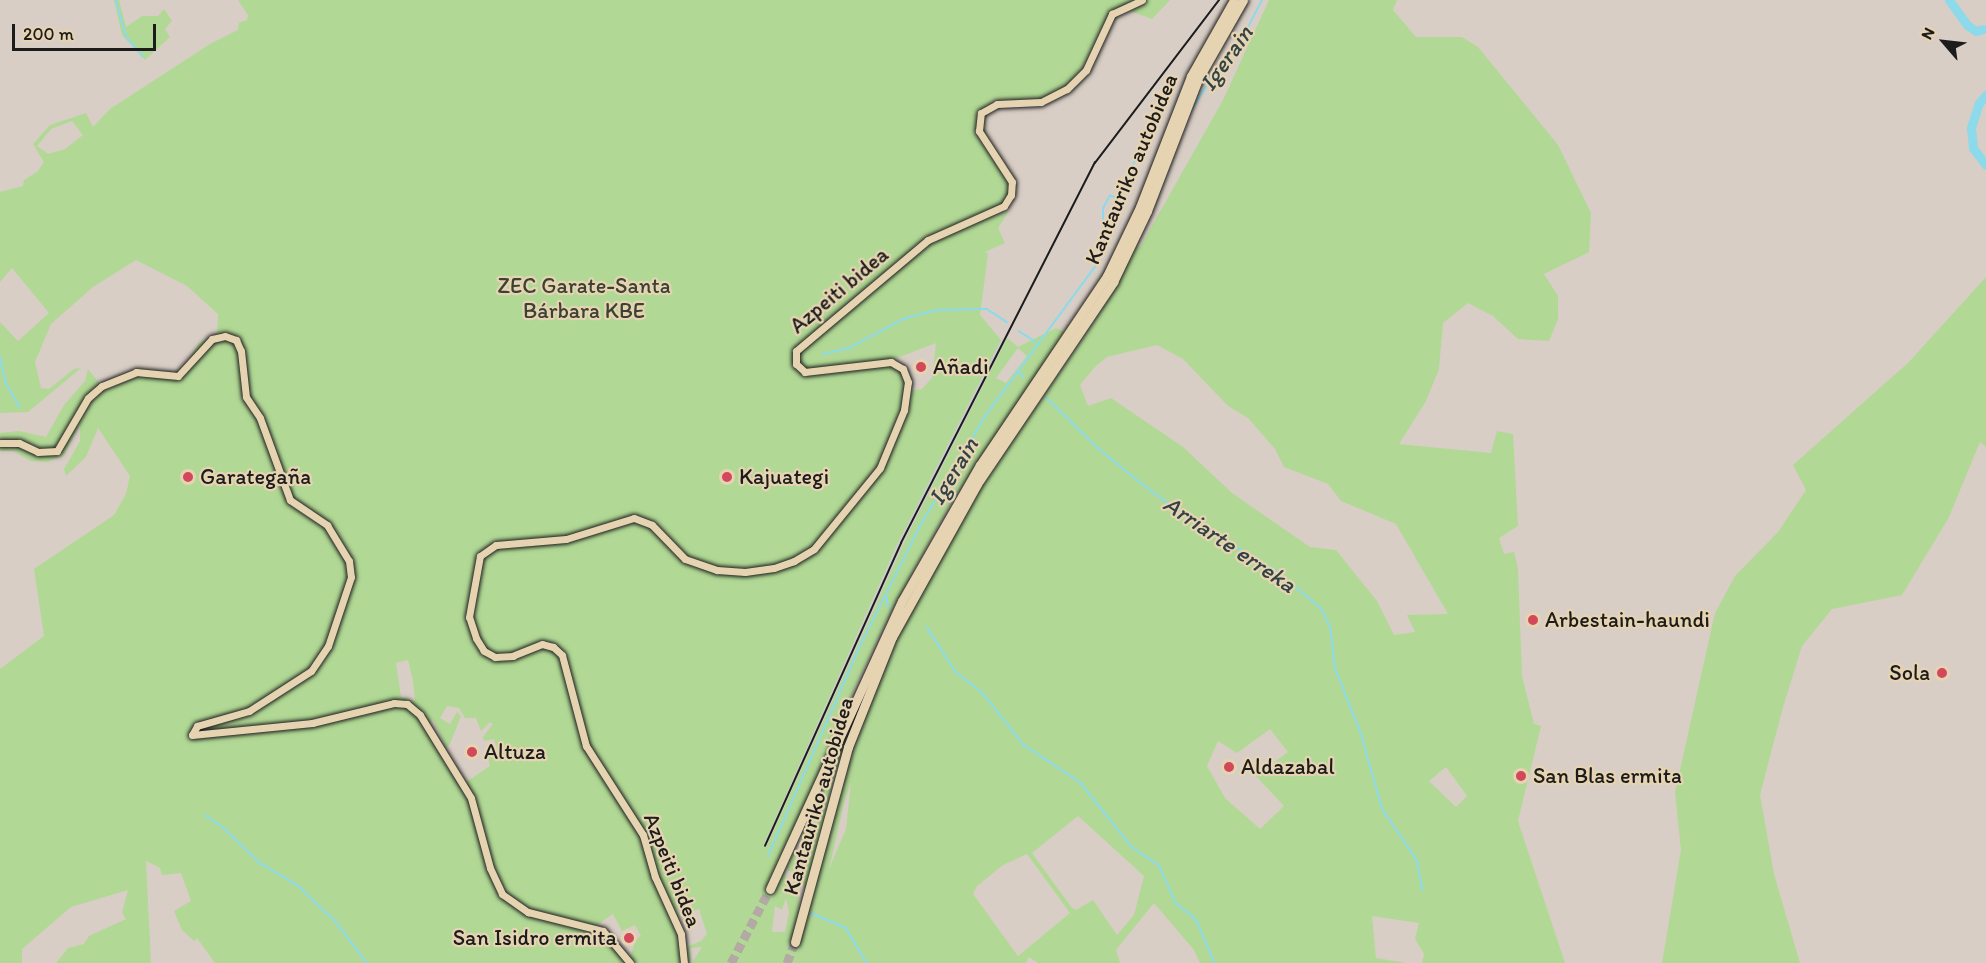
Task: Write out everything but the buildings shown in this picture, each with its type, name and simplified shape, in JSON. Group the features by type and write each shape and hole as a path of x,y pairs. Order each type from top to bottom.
{"highway":[{"name":"Kantauriko autobidea","path":"771,890 902,601 973,475 1110,271 1140,207 1191,76 1234,0"},
{"name":"Kantauriko autobidea","path":"795,942 848,747 884,654 966,501 1116,276 1147,211 1198,79 1243,0"}],"main road":[{"name":"Azpeiti bidea","path":"684,963 681,934 655,877 643,835 586,746 563,657 554,647 542,644 513,656 495,657 484,651 475,637 470,617 480,556 496,545 562,540 634,518 653,526 688,561 717,570 745,572 774,568 794,561 814,549 880,468 904,408 908,382 903,369 890,362 804,372 796,364 796,351 928,240 1004,206 1011,195 1012,182 979,131 976,124 981,113 996,104 1041,102 1067,88 1086,70 1112,14 1142,0"},
{"path":"0,443 18,443 38,452 57,451 88,398 102,386 136,372 178,376 212,339 223,336 236,340 241,349 246,398 260,418 291,500 327,525 349,561 351,577 328,646 311,671 246,712 196,727 193,735 276,724 312,723 394,703 407,704 420,715 470,795 492,874 502,894 528,912 603,931 630,963"}],"shaded area":[{"path":"1007,338 908,534 766,847 764,844 909,520 1001,340"}],"green space":[{"path":"114,0 119,0 126,27 142,16 158,16 164,9 172,21 165,29 170,37 145,60 122,35"},
{"name":"ZEC Garate-Santa Bárbara KBE","path":"238,0 1170,0 1152,19 1124,9 1109,14 1081,71 1067,86 1040,99 991,101 984,127 1011,192 995,216 1009,211 998,228 1005,243 985,252 988,254 980,315 1001,340 896,547 764,844 766,847 908,534 1007,338 1018,347 1056,328 1065,332 1067,325 1072,325 951,503 895,604 851,695 773,891 785,870 788,892 795,892 790,886 797,885 795,872 788,871 787,866 795,849 801,935 860,725 894,643 971,503 1094,322 1136,246 1140,247 1223,100 1269,0 1397,0 1393,10 1416,37 1462,37 1478,47 1558,145 1591,213 1589,252 1544,274 1558,296 1558,319 1549,341 1518,339 1493,316 1468,303 1443,323 1439,369 1426,401 1399,444 1491,453 1497,431 1513,434 1518,526 1499,538 1504,554 1514,552 1518,569 1522,676 1534,724 1541,726 1518,821 1565,963 1422,963 1424,954 1415,939 1419,923 1372,916 1376,958 1406,963 1200,963 1194,950 1154,903 1116,950 1120,963 1038,963 1029,957 1026,963 692,963 702,947 690,948 691,963 215,963 197,938 194,941 182,930 174,911 191,901 181,873 162,875 160,868 146,861 151,963 56,963 68,948 84,944 89,936 126,919 122,913 128,890 71,907 22,949 22,963 0,963 0,669 44,636 34,569 114,515 126,494 130,476 98,428 86,457 66,476 64,469 80,441 80,425 64,455 48,462 31,461 13,451 0,451 0,433 19,431 46,437 64,405 85,381 88,369 100,384 134,370 175,374 184,368 198,344 217,333 218,314 187,286 136,260 93,287 51,324 35,362 41,388 49,389 74,369 81,368 28,412 0,413 0,322 18,341 49,313 12,268 0,282 0,192 23,186 24,180 37,172 44,162 33,144 50,125 86,113 93,127 110,109 210,44 238,30 239,23 247,20 248,15","holes":["72,121 83,135 65,149 48,154 37,146 51,129","936,343 932,378 922,389 908,391 909,381 889,361","1157,345 1183,359 1228,406 1248,418 1275,449 1284,467 1328,484 1341,501 1396,524 1448,614 1407,615 1415,632 1394,635 1377,601 1336,550 1310,547 1232,493 1183,447 1111,398 1088,406 1080,385 1107,357","1018,348 1027,356 1006,383 996,378","408,660 415,701 401,697 396,663","447,706 459,708 465,718 476,718 481,731 490,722 493,724 483,737 484,741 494,739 499,754 488,758 490,766 463,784 427,727 433,720 446,748 450,744 461,716 457,712 450,724 440,718","1270,729 1288,752 1256,776 1284,806 1260,829 1225,798 1207,766 1218,741 1237,753","1446,767 1467,796 1456,807 1429,781","851,782 846,829 829,869","1078,816 1144,876 1134,915 1117,935 1093,900 1076,910 1072,908 1032,853","1027,854 1070,913 1018,956 973,894 977,886 1003,865","786,898 789,912 785,932 772,932 775,906 782,910","690,901 694,911 699,909 707,934 701,941 684,948 675,919 680,917 677,909","613,914 622,931 635,925 641,936 636,939 629,961 594,927"]},
{"path":"1986,277 1986,447 1980,442 1948,519 1902,595 1832,609 1802,646 1783,707 1760,795 1774,874 1800,963 1662,963 1681,850 1675,792 1715,613 1735,576 1778,532 1806,490 1793,465 1909,362"},
{"path":"858,705 832,786 805,899 800,853 802,833"}],"waterway":[{"path":"116,0 126,36 142,56"},
{"name":"Igerain","path":"1190,112 1231,48 1243,37 1262,0"},
{"path":"1949,0 1967,25 1976,31 1983,29"},
{"path":"1986,95 1979,103 1971,128 1973,148 1986,165"},
{"name":"Igerain","path":"768,856 863,640 921,524 986,415 1097,264 1103,242 1103,208 1110,196 1116,197 1125,188 1143,137 1161,111"},
{"path":"823,354 850,348 903,319 937,310 987,309 1007,322"},
{"path":"1019,331 1036,342"},
{"path":"0,356 6,383 20,407"},
{"name":"Igerain","path":"1018,371 1024,377"},
{"name":"Arriarte erreka","path":"1047,398 1099,449 1145,486 1200,526 1277,571 1322,609 1331,628 1335,667 1361,733 1383,810 1417,860 1423,890"},
{"path":"887,597 889,608"},
{"path":"927,627 956,672 982,692 1024,745 1080,782 1132,847 1159,865 1176,903 1196,919 1215,963"},
{"path":"205,815 223,827 260,863 299,886 337,923 367,963"},
{"name":"Igerain","path":"811,913 846,928 867,963"}],"tunnel":[{"path":"731,963 770,889"},
{"path":"787,963 795,942"}],"railway":[{"path":"765,846 901,543 1095,163 1219,0"}],"place":[{"name":"Añadi","path":"921,367"},
{"name":"Garategaña","path":"188,477"},
{"name":"Kajuategi","path":"727,477"},
{"name":"Arbestain-haundi","path":"1533,620"},
{"name":"Sola","path":"1942,673"},
{"name":"Altuza","path":"472,752"},
{"name":"Aldazabal","path":"1229,767"},
{"name":"San Blas ermita","path":"1521,776"},
{"name":"San Isidro ermita","path":"629,938"}]}
